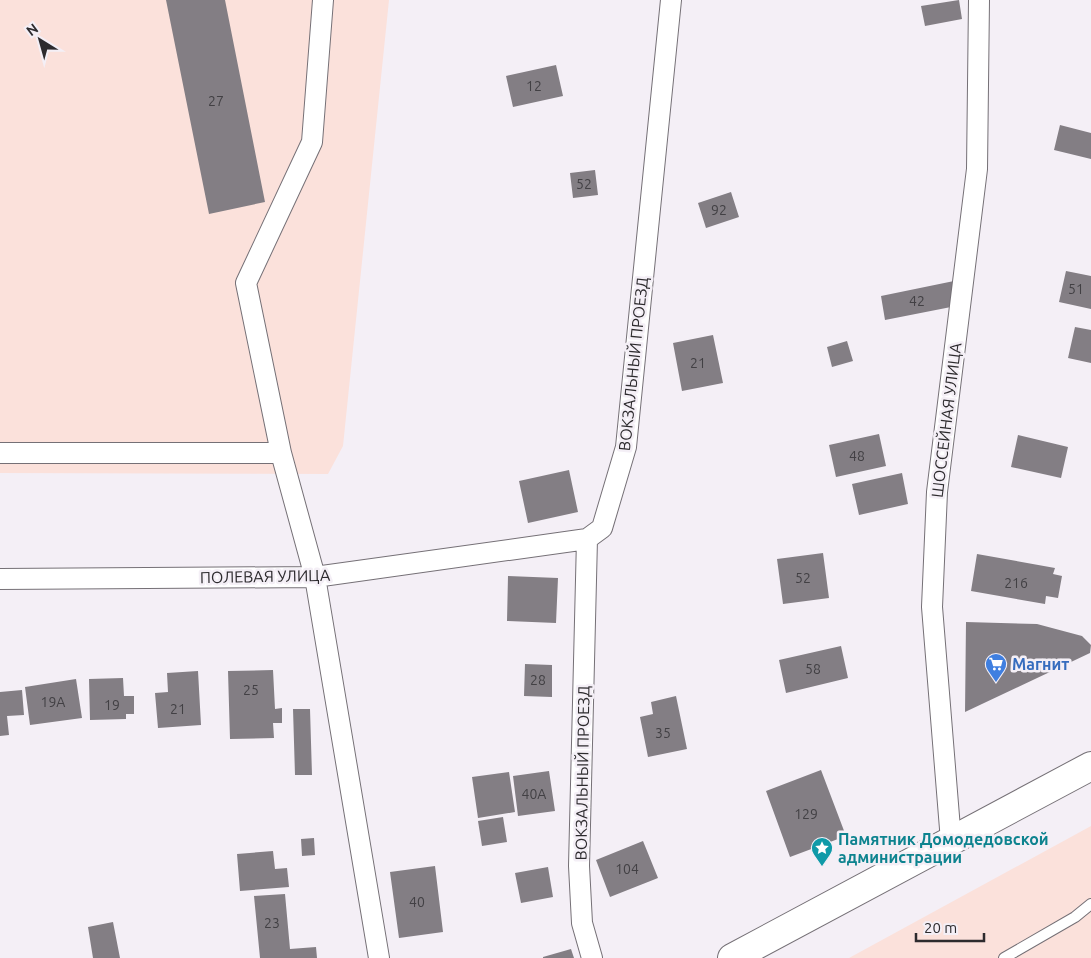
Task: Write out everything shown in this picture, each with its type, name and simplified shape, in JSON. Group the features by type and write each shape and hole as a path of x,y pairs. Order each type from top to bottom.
{"main road":[{"path":"732,958 1091,766"}],"street":[{"path":"323,0 312,142 246,283 281,454 315,577 379,958"},
{"name":"ВОКЗАЛЬНЫЙ ПРОЕЗД","path":"592,958 582,923 580,866 587,539 602,528 626,447 671,0"},
{"name":"ШОССЕЙНАЯ УЛИЦА","path":"951,841 932,607 936,492 977,169 979,0"},
{"path":"0,453 281,454"},
{"name":"ПОЛЕВАЯ УЛИЦА","path":"0,579 315,577 587,539"}],"lane":[{"path":"1004,958 1075,918 1091,904"}],"shaded area":[{"path":"0,0 389,0 343,446 328,474 0,473"},
{"path":"1091,826 1091,958 849,958"}],"building":[{"path":"166,0 225,0 265,202 209,214"},
{"path":"959,0 962,19 925,26 921,6"},
{"path":"556,65 563,96 513,107 506,76"},
{"path":"1060,125 1091,133 1091,159 1054,150"},
{"path":"595,170 598,195 573,198 570,173"},
{"path":"731,192 739,217 706,228 698,203"},
{"path":"1066,271 1091,276 1091,309 1059,302"},
{"path":"954,281 951,307 885,320 881,296"},
{"path":"1075,327 1091,330 1091,363 1068,358"},
{"path":"713,335 723,383 682,391 673,343"},
{"path":"847,341 853,361 832,367 827,347"},
{"path":"879,434 886,466 836,477 829,445"},
{"path":"1018,435 1068,447 1061,478 1011,467"},
{"path":"569,470 578,512 528,523 519,481"},
{"path":"902,473 908,504 859,515 852,484"},
{"path":"823,553 829,598 783,604 777,559"},
{"path":"977,554 1055,568 1053,574 1062,576 1058,598 1046,596 1045,604 971,591"},
{"path":"508,576 558,578 556,623 507,621"},
{"name":"Магнит","path":"966,622 1037,624 1082,636 1091,645 1090,653 965,712"},
{"path":"841,646 848,678 786,693 779,660"},
{"path":"525,664 552,665 552,697 524,696"},
{"path":"273,670 275,709 282,708 282,723 273,723 274,738 230,739 228,671"},
{"path":"198,671 201,725 158,728 155,693 168,692 167,673"},
{"path":"123,678 124,696 134,696 134,714 126,714 126,719 90,720 89,679"},
{"path":"76,679 82,718 30,725 25,687"},
{"path":"22,690 24,715 7,716 9,735 0,736 0,692"},
{"path":"676,696 687,749 648,757 640,717 653,714 651,702"},
{"path":"293,709 310,709 312,775 295,775"},
{"path":"821,770 846,836 790,857 766,791"},
{"path":"549,771 555,811 518,816 513,776"},
{"path":"509,772 515,812 478,818 472,777"},
{"path":"503,817 507,842 482,846 478,821"},
{"path":"314,838 315,855 302,856 301,839"},
{"path":"643,841 658,878 610,897 596,860"},
{"path":"273,851 275,869 287,868 289,887 240,891 237,854"},
{"path":"435,866 443,932 399,938 390,872"},
{"path":"548,867 553,897 521,903 515,873"},
{"path":"285,894 290,949 316,947 317,958 260,958 254,896"},
{"path":"113,922 120,958 93,958 88,927"},
{"path":"571,949 574,958 543,958 543,957"}],"place":[{"name":"Магнит","path":"996,683"},
{"name":"Памятник Домодедовской администрации","path":"822,867"}]}
